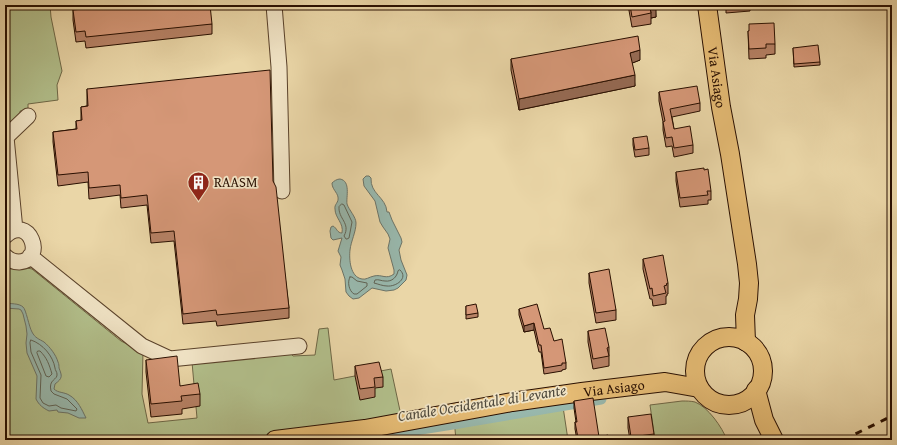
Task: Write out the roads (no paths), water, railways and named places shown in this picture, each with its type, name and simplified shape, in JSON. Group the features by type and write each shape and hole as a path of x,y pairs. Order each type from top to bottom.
{"main road":[{"name":"Via Asiago","path":"665,382 696,361 701,351 709,343 719,338 738,340 748,299 748,264 721,107 707,5"},
{"path":"696,361 696,379 699,388 706,397 716,403 727,405 746,400 752,396 756,390 761,380 762,370 760,359 755,349 738,340"},
{"name":"Via Asiago","path":"275,440 359,434 512,402 582,392 665,382 699,388"},
{"path":"756,390 764,420 774,440"},
{"path":"739,403 764,420"}],"lane":[{"path":"99,5 106,10 156,5"},
{"path":"274,5 279,67 282,190"},
{"path":"5,256 12,261 22,262 30,256 34,246 30,236 26,232 20,230 10,233 6,137 28,116"},
{"path":"30,256 142,346 170,359 299,346"}],"water":[{"path":"366,176 371,178 371,183 375,192 384,203 387,212 389,212 401,238 402,242 399,250 407,275 406,280 394,290 386,291 372,288 359,298 353,299 346,292 345,279 340,265 341,257 338,251 342,238 333,240 331,238 330,231 331,227 333,226 340,233 342,233 341,223 335,212 335,206 338,199 332,185 332,183 338,179 343,180 346,183 347,204 356,221 350,254 350,263 355,275 358,278 366,279 372,276 389,277 394,274 388,248 390,239 380,222 375,201 364,186 363,179"},
{"path":"5,303 19,305 24,308 33,334 48,346 59,364 61,377 55,384 54,389 69,395 75,400 86,418 79,418 68,413 58,412 57,410 49,411 38,403 36,399 37,376 27,353 27,334 23,314 19,309 5,308"}],"waterway":[{"name":"Canale Occidentale di Levante","path":"369,440 377,436 601,399"}],"railway":[{"path":"843,440 892,416"}],"place":[{"name":"RAASM","path":"198,202"}]}
